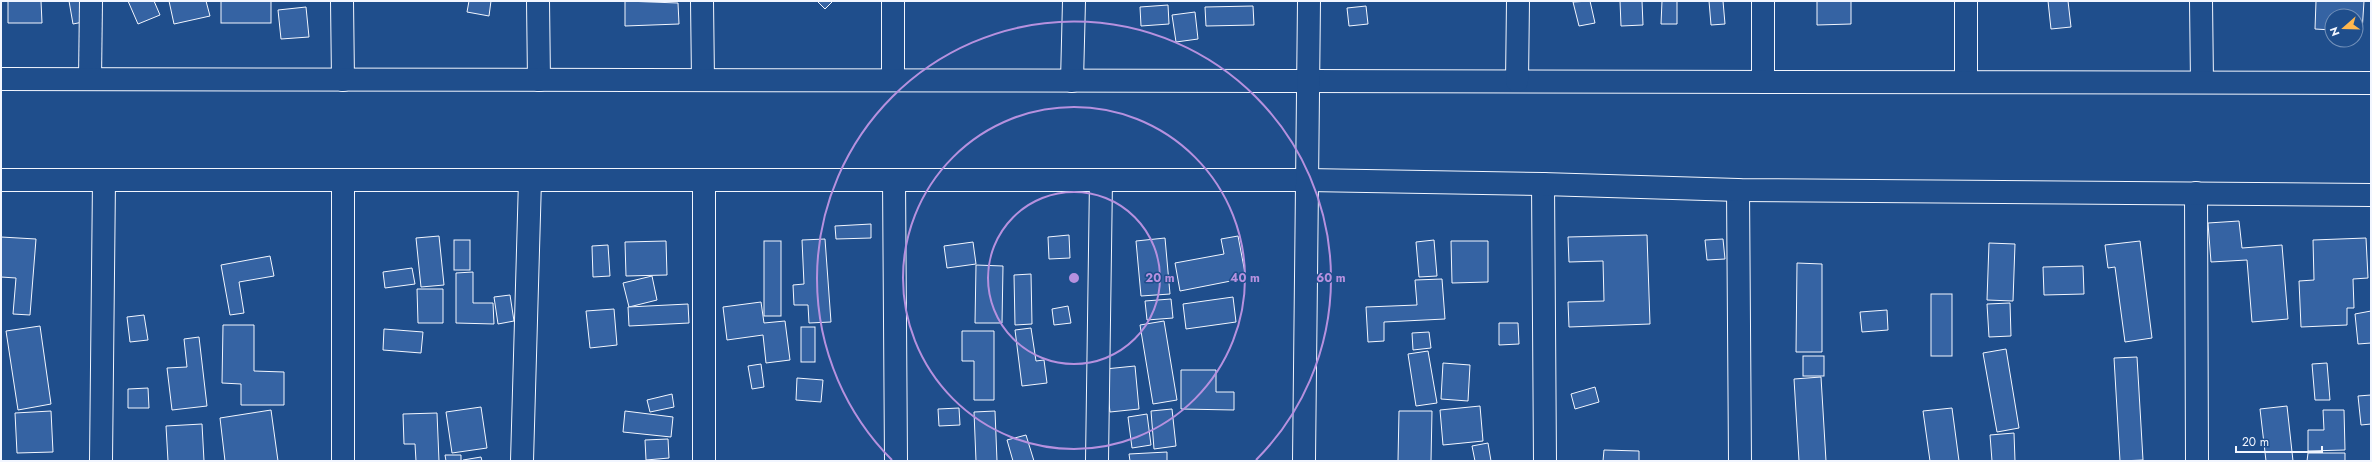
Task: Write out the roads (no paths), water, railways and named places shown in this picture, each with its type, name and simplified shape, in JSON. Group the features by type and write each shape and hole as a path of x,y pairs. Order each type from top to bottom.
{"street":[{"path":"90,79 91,1"},
{"path":"342,1 343,80"},
{"path":"538,1 539,80"},
{"path":"702,1 702,80"},
{"path":"893,1 893,80"},
{"path":"1072,81 1074,1"},
{"path":"1304,461 1309,1"},
{"path":"1517,81 1518,1"},
{"path":"1763,1 1763,82"},
{"path":"1966,1 1966,82"},
{"path":"2201,1 2202,82"},
{"path":"1,79 2371,82"},
{"path":"1,180 1308,180 1543,184 1738,190 2371,195"},
{"path":"101,461 104,180"},
{"path":"342,461 343,180"},
{"path":"522,461 530,180"},
{"path":"704,180 704,461"},
{"path":"894,180 896,461"},
{"path":"1097,461 1101,180"},
{"path":"1543,184 1545,461"},
{"path":"1738,190 1740,461"},
{"path":"2196,193 2197,461"}]}
